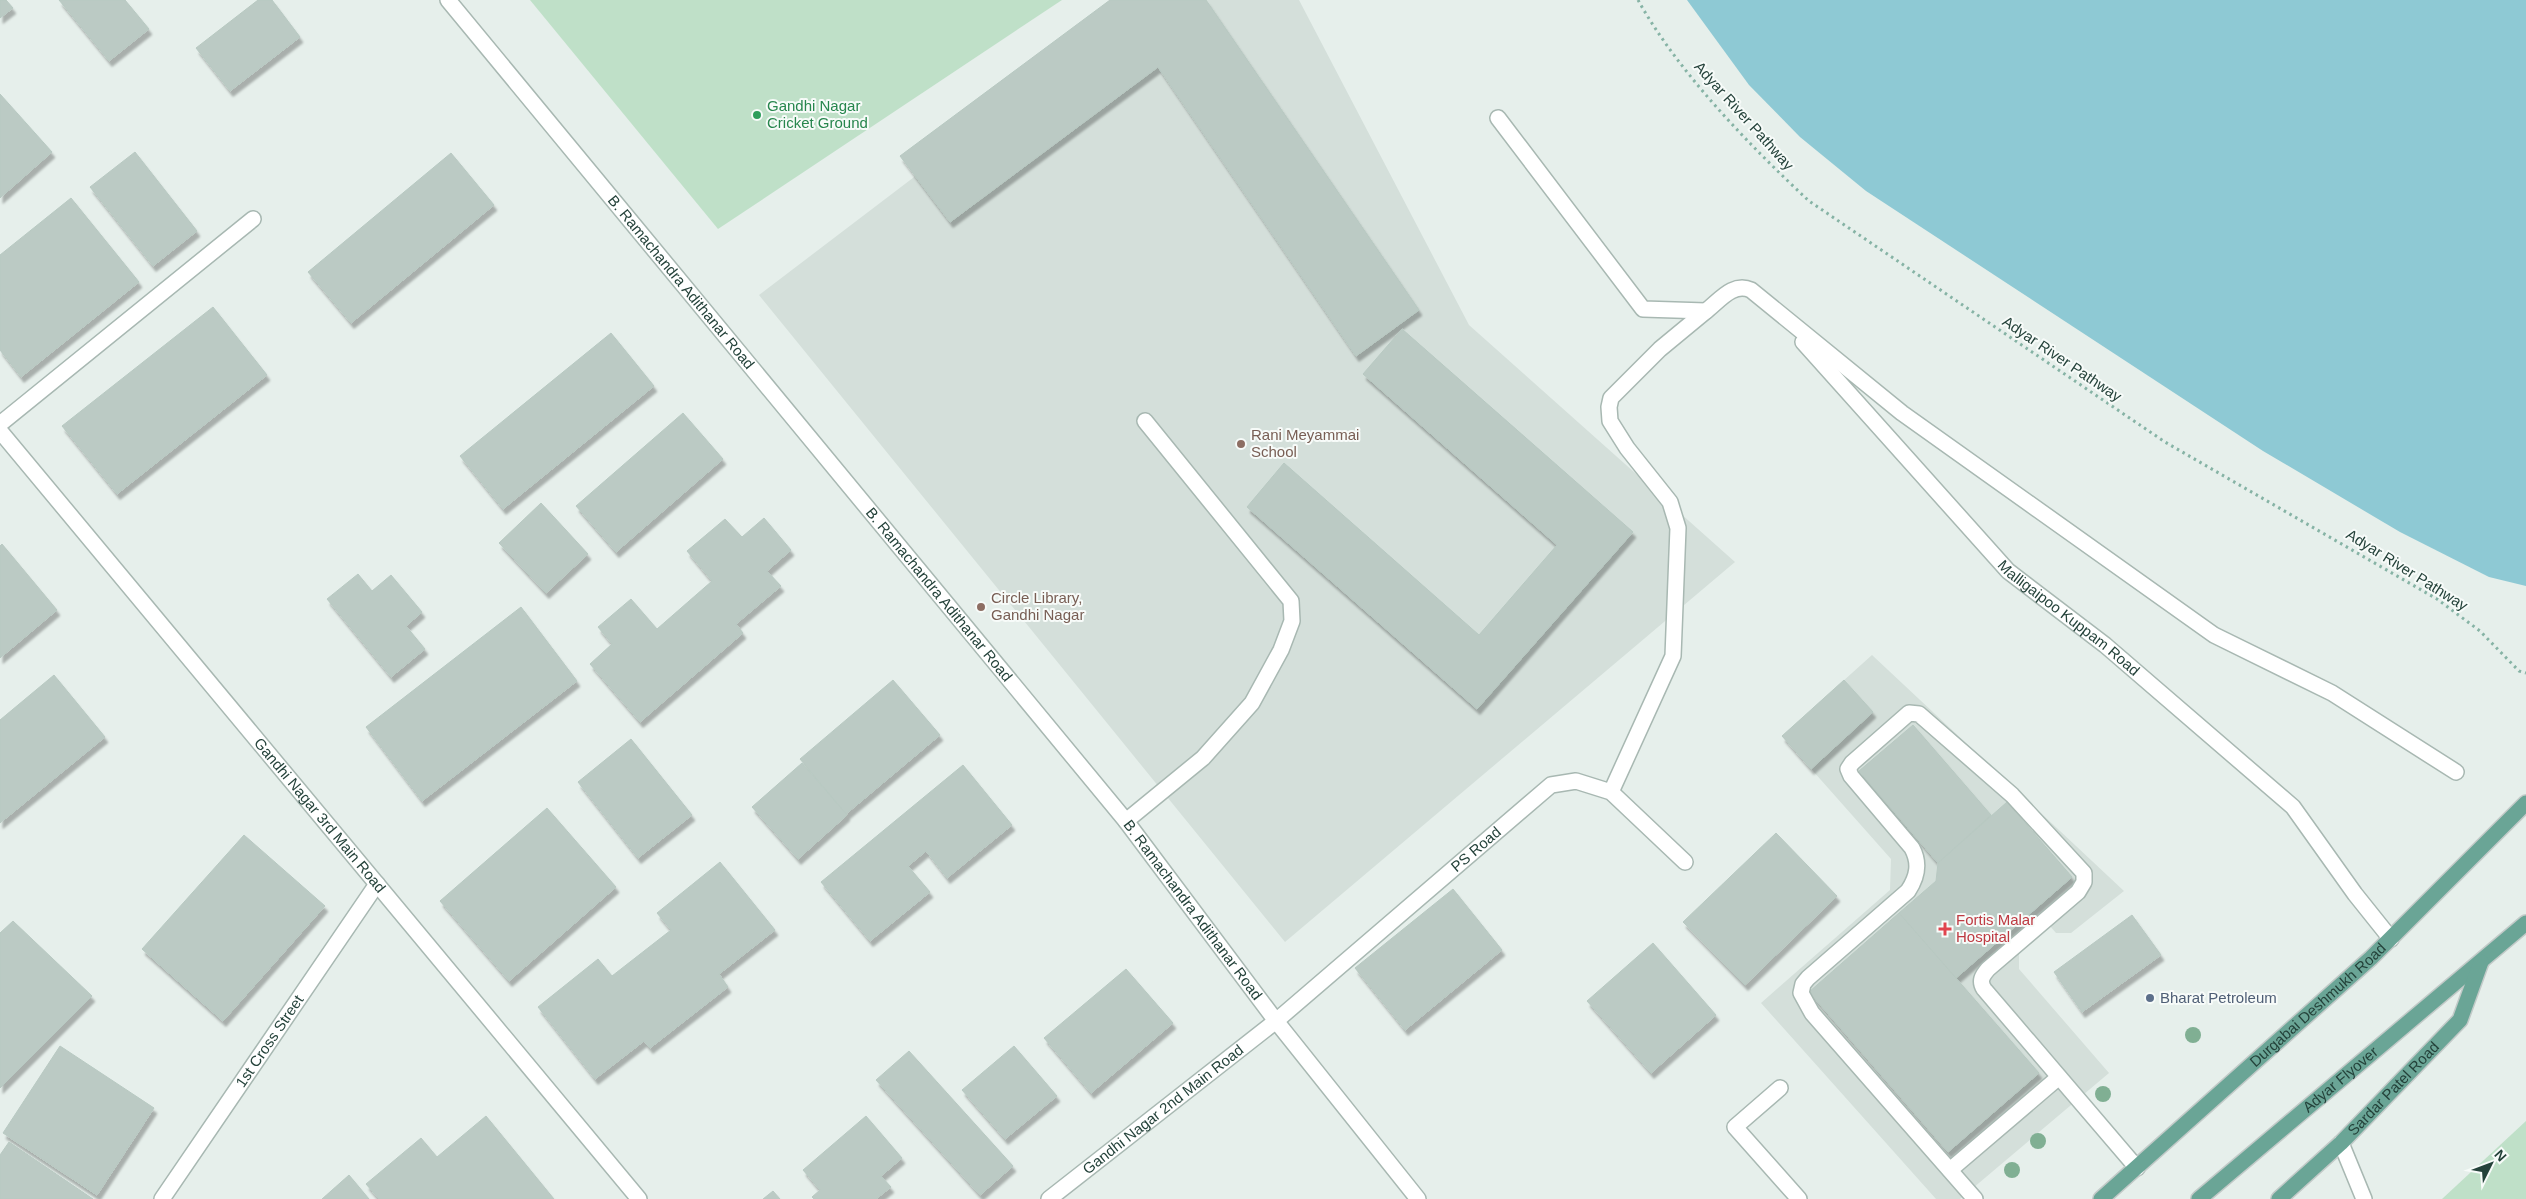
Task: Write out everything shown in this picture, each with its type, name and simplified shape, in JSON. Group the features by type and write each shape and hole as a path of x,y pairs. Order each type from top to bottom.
{"main road":[{"name":"Durgabai Deshmukh Road","path":"2101,1199 2390,939 2526,803"},
{"name":"Adyar Flyover","path":"2199,1199 2526,923"},
{"name":"Sardar Patel Road","path":"2279,1199 2341,1143 2460,1020 2481,961"}],"street":[{"name":"B. Ramachandra Adithanar Road","path":"448,0 1126,821 1276,1021 1418,1199"},
{"path":"1498,118 1643,310 1706,311"},
{"path":"0,424 253,218"},
{"path":"1611,792 1673,656 1678,528 1670,502 1627,448 1610,421 1609,407 1611,398 1660,349 1735,288 1743,286 1751,290 1902,413 2214,635 2332,693 2456,772"},
{"name":"Malligaipoo Kuppam Road","path":"1751,290 1812,352 1899,452 2008,571 2105,645 2293,807 2355,894 2390,939"},
{"path":"1126,821 1203,758 1252,704 1281,650 1292,621 1291,601 1145,421"},
{"name":"Gandhi Nagar 3rd Main Road","path":"0,431 639,1199"},
{"path":"1975,1199 1812,1013 1801,993 1803,984 1808,978 1908,891 1914,882 1917,858 1912,848 1851,776 1848,769 1852,763 1909,714 1919,714 2012,795 2084,873 2084,882 2078,892 1988,970 1982,978 1984,989 2137,1168"},
{"name":"PS Road","path":"1276,1021 1551,785 1576,781 1611,792 1685,862"},
{"name":"1st Cross Street","path":"162,1199 377,884"},
{"name":"Gandhi Nagar 2nd Main Road","path":"1049,1199 1276,1021"},
{"path":"1950,1170 2059,1077"},
{"path":"1780,1088 1735,1127 1799,1199"},
{"path":"2341,1143 2364,1199"}],"path":[{"name":"Adyar River Pathway","path":"1638,0 1671,49 1713,102 1765,160 1809,201 2165,442 2438,599 2480,631 2519,671 2526,673"}],"shaded area":[{"name":"Rani Meyammai School","path":"1147,0 1299,0 1469,325 1735,562 1285,942 759,295"},
{"name":"Fortis Malar Hospital","path":"1872,655 2124,891 2071,933 2056,933 2050,926 2019,952 2019,969 2109,1073 1960,1199 1936,1199 1761,1003 1890,890 1891,859 1782,736"}],"green space":[{"name":"Gandhi Nagar Cricket Ground","path":"530,0 1062,0 718,229"},
{"path":"2526,1121 2526,1199 2442,1199"}],"water":[{"path":"1687,0 2526,0 2526,586 2489,577 2400,532 2263,451 1866,191 1800,137 1749,85"}],"building":[{"path":"0,0 6,0 13,8 0,18"},
{"path":"59,0 125,0 149,29 109,61"},
{"path":"258,0 272,0 300,37 230,91 196,48"},
{"path":"1110,0 1206,0 1419,310 1356,356 1158,67 950,222 900,156"},
{"path":"0,94 52,152 0,198"},
{"path":"135,152 197,231 153,266 90,187"},
{"path":"451,153 494,205 351,323 308,272"},
{"path":"71,198 139,282 21,377 0,350 0,255"},
{"path":"213,307 267,375 117,494 62,426"},
{"path":"1402,329 1633,532 1477,709 1247,507 1284,463 1479,635 1557,545 1363,374"},
{"path":"611,333 654,386 503,509 460,456"},
{"path":"683,413 723,459 616,552 576,506"},
{"path":"541,503 588,554 546,593 499,543"},
{"path":"764,518 791,550 767,571 781,586 736,624 743,633 640,722 590,664 612,644 598,627 631,599 657,629 712,581 687,551 725,519 742,537"},
{"path":"2,544 57,610 0,658 0,546"},
{"path":"358,574 372,591 391,575 422,612 406,626 425,649 391,677 327,599"},
{"path":"521,607 577,681 422,801 366,727"},
{"path":"54,675 105,737 0,823 0,720"},
{"path":"893,680 940,735 846,814 800,759"},
{"path":"1844,680 1873,712 1811,769 1782,736"},
{"path":"1913,725 1991,815 1938,863 1859,771"},
{"path":"631,739 692,815 638,858 578,782"},
{"path":"802,763 847,815 798,859 752,807"},
{"path":"963,765 1012,825 947,878 926,851 908,866 930,892 870,941 821,882"},
{"path":"2007,802 2072,877 1956,978 1899,913 1936,881 1938,863"},
{"path":"547,808 616,887 509,981 440,901"},
{"path":"1776,833 1837,896 1745,985 1683,922"},
{"path":"244,835 325,906 223,1021 142,949"},
{"path":"720,862 775,930 719,974 728,987 650,1048 644,1041 595,1079 538,1007 598,959 612,976 671,930 657,913"},
{"path":"1453,889 1502,950 1405,1030 1355,968"},
{"path":"1899,913 2039,1073 1948,1152 1809,992"},
{"path":"2132,915 2161,955 2082,1012 2054,972"},
{"path":"13,921 92,996 0,1088 0,933"},
{"path":"1653,943 1716,1015 1651,1073 1587,1001"},
{"path":"1126,969 1173,1023 1091,1093 1044,1038"},
{"path":"60,1046 154,1108 97,1195 3,1133"},
{"path":"1014,1046 1057,1096 1005,1139 962,1090"},
{"path":"909,1051 1013,1166 980,1195 876,1080"},
{"path":"486,1116 554,1199 379,1199 366,1184 421,1138 437,1157"},
{"path":"866,1116 902,1158 881,1176 891,1187 876,1199 814,1199 812,1197 820,1190 803,1170"},
{"path":"9,1142 93,1199 0,1199 0,1155"},
{"path":"349,1175 369,1199 322,1199"},
{"path":"773,1191 780,1199 763,1199"}],"place":[{"name":"Gandhi Nagar Cricket Ground","path":"757,115"},
{"name":"Rani Meyammai School","path":"1241,444"},
{"name":"Circle Library, Gandhi Nagar","path":"981,607"},
{"name":"Fortis Malar Hospital","path":"1945,929"},
{"name":"Bharat Petroleum","path":"2150,998"}]}
